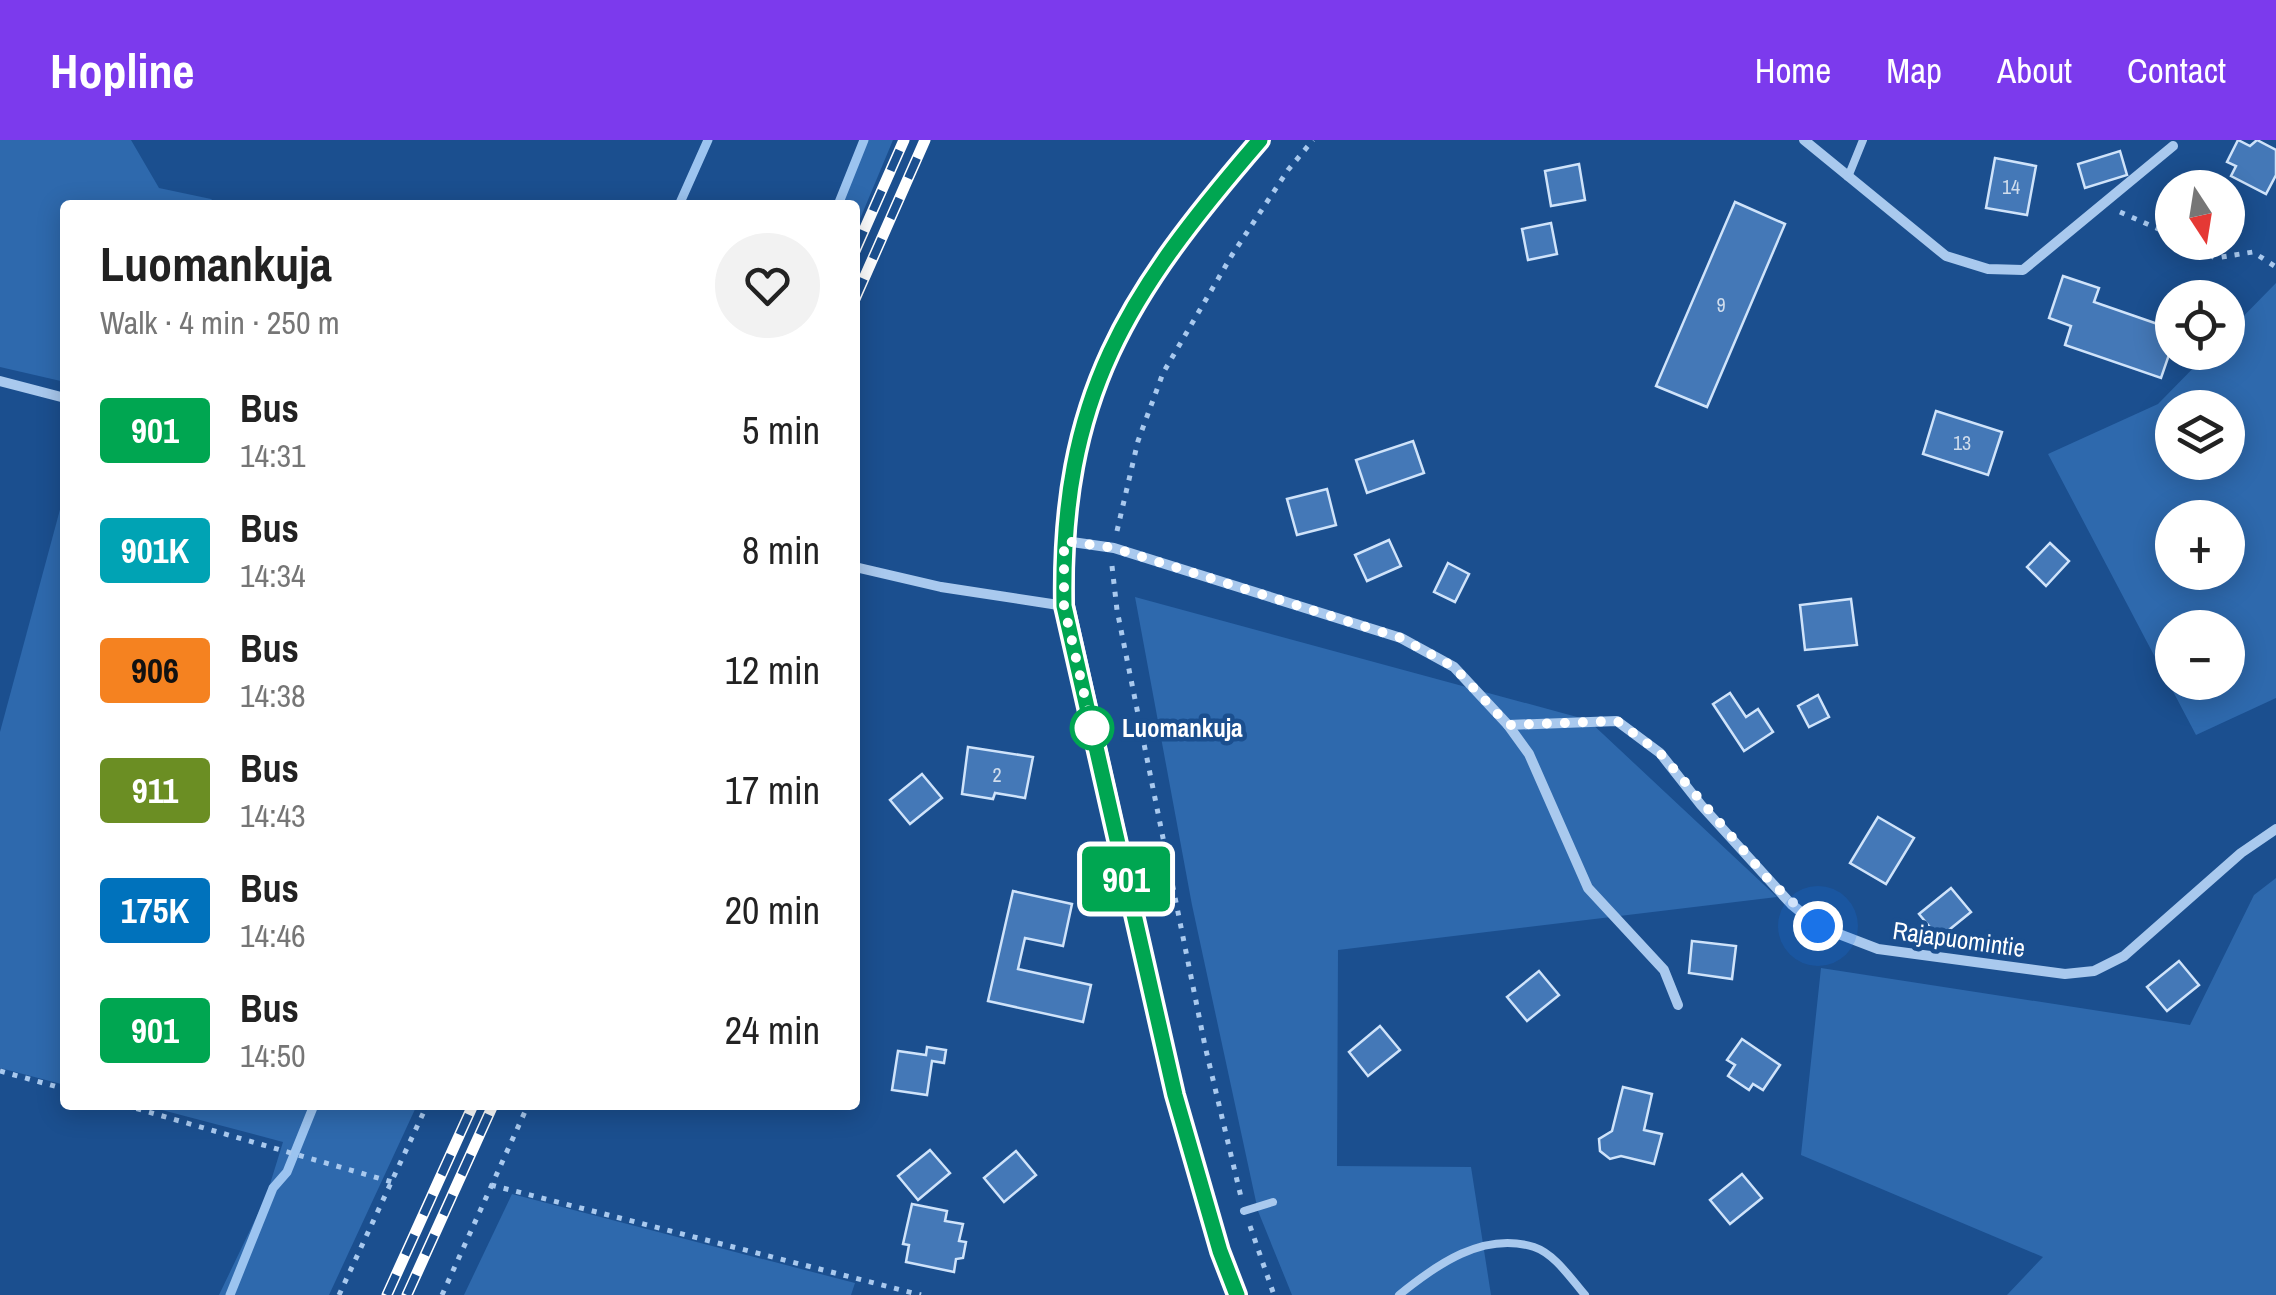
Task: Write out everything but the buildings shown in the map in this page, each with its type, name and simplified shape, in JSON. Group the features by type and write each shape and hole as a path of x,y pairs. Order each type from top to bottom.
{"street":[{"path":"1237,1295 1220,1251 1175,1095 1064,606 1064,541 1084,420 1108,352 1170,250 1260,140"},
{"path":"1804,140 1946,256 1988,269 2023,270 2174,146"},
{"path":"0,381 60,397"},
{"path":"1064,541 1114,548 1401,638 1454,667 1508,725 1528,754 1588,888 1664,970 1678,1005"},
{"path":"860,568 941,587 1064,606"},
{"name":"Rajapuomintie","path":"1508,725 1617,721 1660,753 1778,890 1818,926 1878,949 2065,974 2094,971 2124,956 2241,853 2276,829"}],"lane":[{"path":"1848,177 1863,140"},
{"path":"1244,1211 1274,1202"},
{"path":"1399,1295 1436,1264 1492,1242 1536,1247 1560,1265 1585,1295"}],"path":[{"path":"1274,1295 1244,1211 1205,1046 1117,610 1114,548 1138,441 1163,373 1232,255 1288,170 1313,140"},
{"path":"2100,204 2155,228"},
{"path":"2245,253 2252,252 2276,267"},
{"path":"0,1071 60,1088"},
{"path":"142,1110 392,1182"},
{"path":"339,1295 425,1110"},
{"path":"442,1295 526,1110"},
{"path":"491,1186 921,1295"}],"shaded area":[{"path":"0,140 131,140 159,188 212,200 60,200 60,381 0,367"},
{"path":"864,140 893,140 860,219 860,200 840,200"},
{"path":"2276,283 2276,698 2196,735 2178,700 2245,700 2245,610 2155,610 2155,657 2048,454 2155,405 2155,480 2245,480 2245,390 2172,390 2191,370 2245,370 2245,315"},
{"path":"60,510 60,1084 0,1068 0,732"},
{"path":"1135,597 1588,720 1777,897 1338,950 1337,1166 1471,1167 1491,1295 1292,1295 1258,1211 1192,905"},
{"path":"2276,878 2276,1295 2007,1295 2043,1257 1801,1155 1821,968 2190,1025 2254,895"},
{"path":"162,1110 415,1110 329,1295 219,1295 266,1197 283,1142"},
{"path":"512,1194 855,1283 851,1295 464,1295"}],"waterway":[{"path":"681,200 708,140"},
{"path":"840,200 864,140"},
{"path":"230,1295 273,1188 287,1172 312,1110"}],"railway":[{"path":"860,240 904,140"},
{"path":"860,288 925,140"},
{"path":"387,1295 471,1110"},
{"path":"407,1295 491,1110"}],"bus line":[{"name":"901","path":"1237,1295 1220,1251 1175,1095 1064,606 1064,541 1075,456 1088,402 1108,352 1170,250 1260,140"}],"place":[{"name":"Luomankuja","path":"1092,728"}],"route":[{"path":"1092,728 1064,606 1064,541 1114,548 1401,638 1454,667 1508,725 1617,721 1660,753 1768,879 1818,926"}]}
